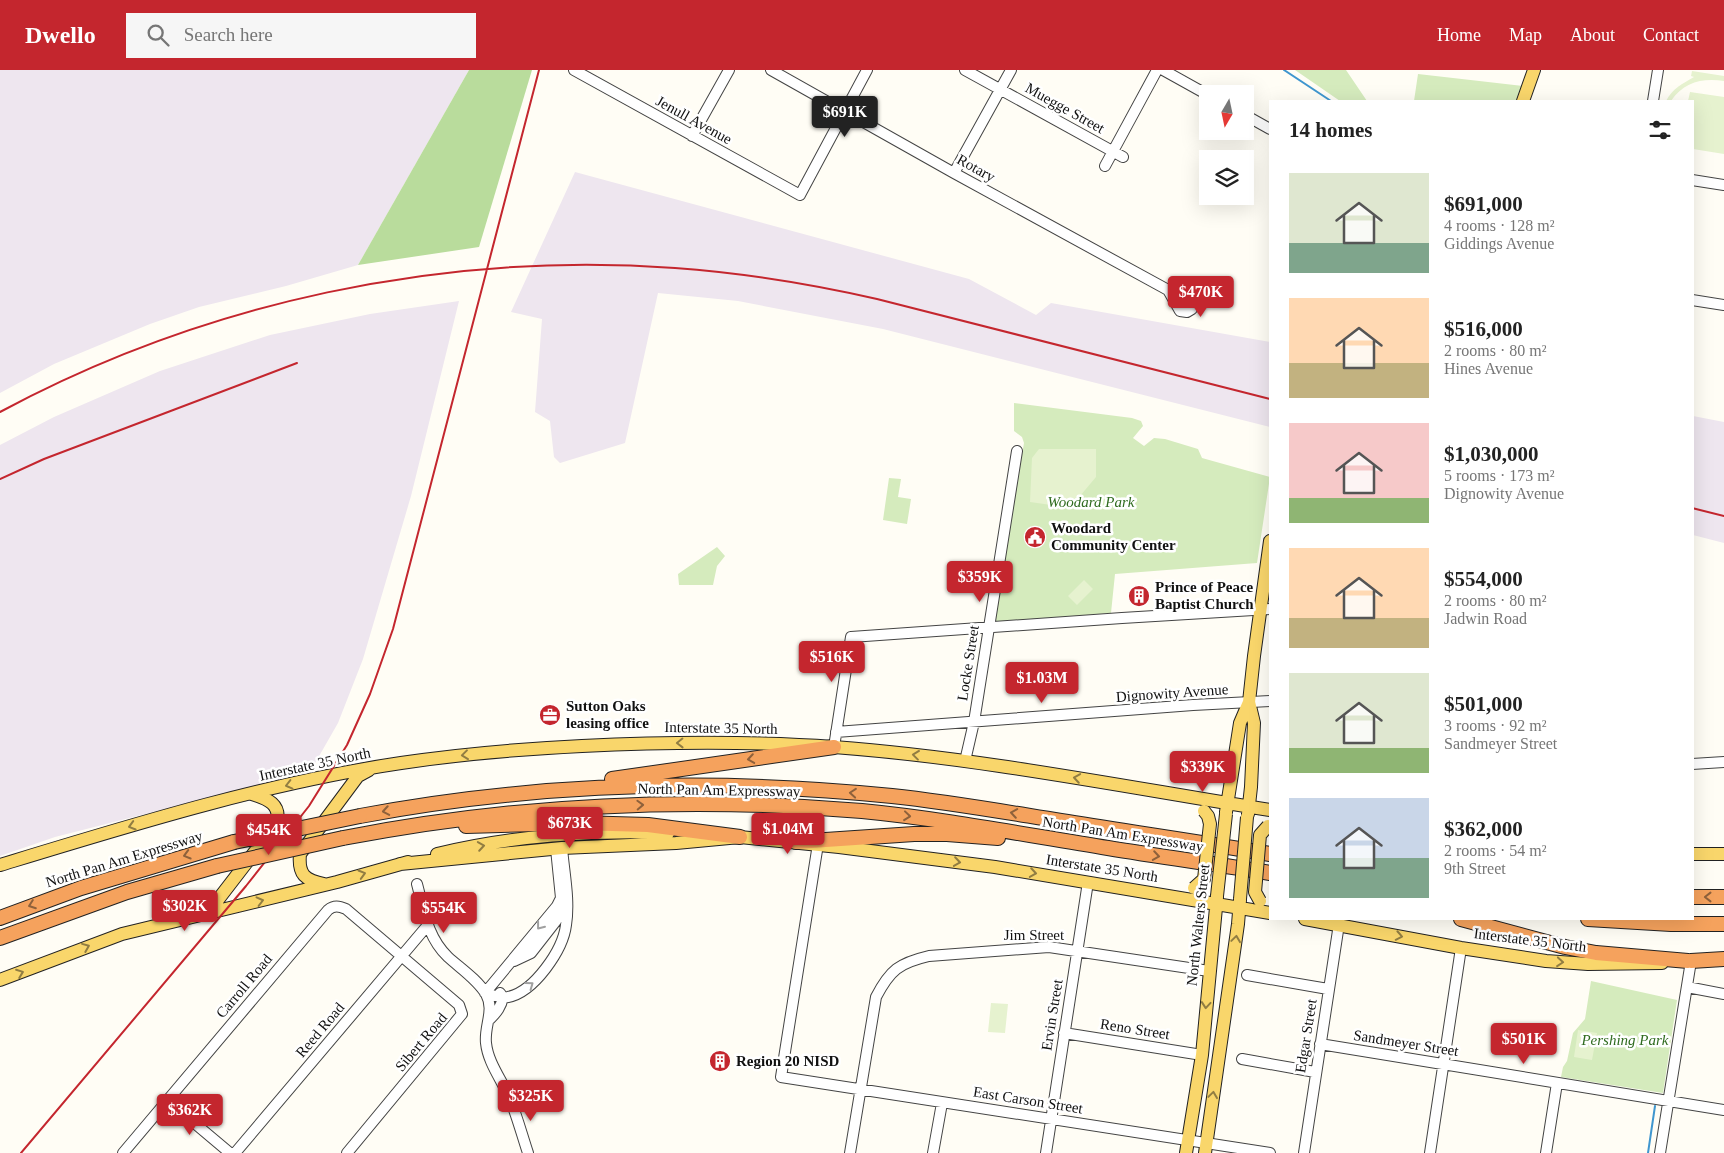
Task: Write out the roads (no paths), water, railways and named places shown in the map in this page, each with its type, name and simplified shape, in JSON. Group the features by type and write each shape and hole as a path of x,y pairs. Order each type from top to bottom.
{"highway":[{"path":"413,807 448,796 473,792 632,777 834,747"},
{"name":"North Pan Am Expressway","path":"0,918 81,888 234,842 413,807 492,797 598,788 699,786 804,789 944,802 1269,853"},
{"name":"North Pan Am Expressway","path":"0,938 127,892 217,866 343,838 455,820 601,806 706,804 828,809 940,819 1267,873"},
{"path":"366,833 464,826 601,823 648,825 740,837"},
{"path":"796,842 914,834 947,834 1108,848"},
{"path":"1694,897 1724,897"},
{"path":"1465,920 1573,948 1613,954 1690,961 1724,960"},
{"path":"1605,920 1671,924 1724,924"}],"main road":[{"path":"1523,100 1534,70"},
{"name":"North Walters Street","path":"1186,1153 1202,1055 1227,809 1240,723 1249,702 1265,609 1269,548"},
{"name":"North Walters Street","path":"1206,1148 1239,903 1248,812 1254,723 1249,702"},
{"name":"Interstate 35 North","path":"0,865 215,803 314,779 371,768 524,749 630,744 709,742 834,747 964,761 1184,797 1227,809 1248,812 1269,810"},
{"path":"325,884 309,880 300,871 300,854 358,776 371,768"},
{"path":"193,916 217,901 277,823 279,816 271,802 252,794"},
{"path":"1163,894 1194,888 1204,879 1210,824 1208,816 1204,811 1184,797"},
{"path":"1265,904 1255,892 1260,836 1269,826"},
{"path":"0,980 122,934 455,850 509,841 575,834 646,832 740,837"},
{"path":"400,864 559,849 676,843 740,837"},
{"name":"Interstate 35 North","path":"740,837 839,846 995,867 1163,894 1239,903 1269,913"},
{"path":"1694,854 1724,854"},
{"name":"Interstate 35 North","path":"1312,920 1461,948 1546,961 1655,964 1690,961"}],"street":[{"name":"Jenull Avenue","path":"574,70 800,195 844,112"},
{"path":"591,80 597,70"},
{"path":"692,136 729,70"},
{"name":"Rotary","path":"771,70 1168,290"},
{"path":"844,112 868,70"},
{"name":"Muegge Street","path":"965,70 1123,157"},
{"path":"954,173 1011,70"},
{"path":"1105,166 1157,70"},
{"path":"1163,70 1199,90"},
{"path":"1653,100 1658,70"},
{"path":"1254,120 1269,128"},
{"path":"1694,180 1724,185"},
{"path":"1694,300 1724,305"},
{"name":"Locke Street","path":"964,761 974,722 1016,450"},
{"path":"834,747 852,637 1265,609"},
{"name":"Dignowity Avenue","path":"836,732 1269,701"},
{"path":"1694,764 1724,759"},
{"name":"East Carson Street","path":"818,844 781,1076 1188,1140 1206,1148 1270,1153"},
{"path":"528,1153 510,1100 487,1050 486,1031 490,1019 489,989 511,962 531,953 556,921 560,912 559,849"},
{"path":"417,884 428,926 434,940 446,955 476,981 504,997 510,997 533,984 560,946 566,927 567,911 559,849"},
{"name":"Ervin Street","path":"1046,1153 1088,882"},
{"name":"Carroll Road","path":"123,1153 332,907 339,906 346,909 402,956"},
{"name":"Edgar Street","path":"1304,1153 1339,924"},
{"name":"Reed Road","path":"235,1153 428,926"},
{"name":"Jim Street","path":"861,1089 876,997 891,973 913,960 929,956 1049,947 1210,971"},
{"path":"1430,1153 1461,948"},
{"name":"Sibert Road","path":"347,1153 462,1014 459,1005 402,956"},
{"path":"1660,1153 1690,961"},
{"path":"1247,975 1328,989"},
{"path":"1687,988 1724,994"},
{"path":"490,1019 499,1010 504,997"},
{"name":"Reno Street","path":"1064,1033 1202,1055"},
{"name":"Sandmeyer Street","path":"1320,1044 1724,1110"},
{"path":"1242,1059 1315,1072"},
{"path":"1546,1153 1557,1083"},
{"path":"850,1153 861,1089"},
{"path":"167,1100 230,1153"},
{"path":"934,1153 942,1102"}],"waterway":[{"path":"1284,70 1329,100"},
{"path":"1648,1153 1655,1106"}],"railway":[{"path":"21,1153 246,886 309,806 347,745 370,694 393,629 539,70"},
{"path":"0,412 78,374 159,341 242,314 327,292 414,277 500,268 588,265 701,270 752,276 827,289 877,299 1269,399"},
{"path":"0,479 44,459 297,363"},
{"path":"1694,508 1724,516"}],"place":[{"name":"Woodard Community Center","path":"1035,537"},
{"name":"Prince of Peace Baptist Church","path":"1139,596"},
{"name":"Sutton Oaks leasing office","path":"550,715"},
{"name":"Region 20 NISD","path":"720,1061"}],"park label":[{"name":"Woodard Park","path":"1091,502"},
{"name":"Pershing Park","path":"1625,1040"}]}
